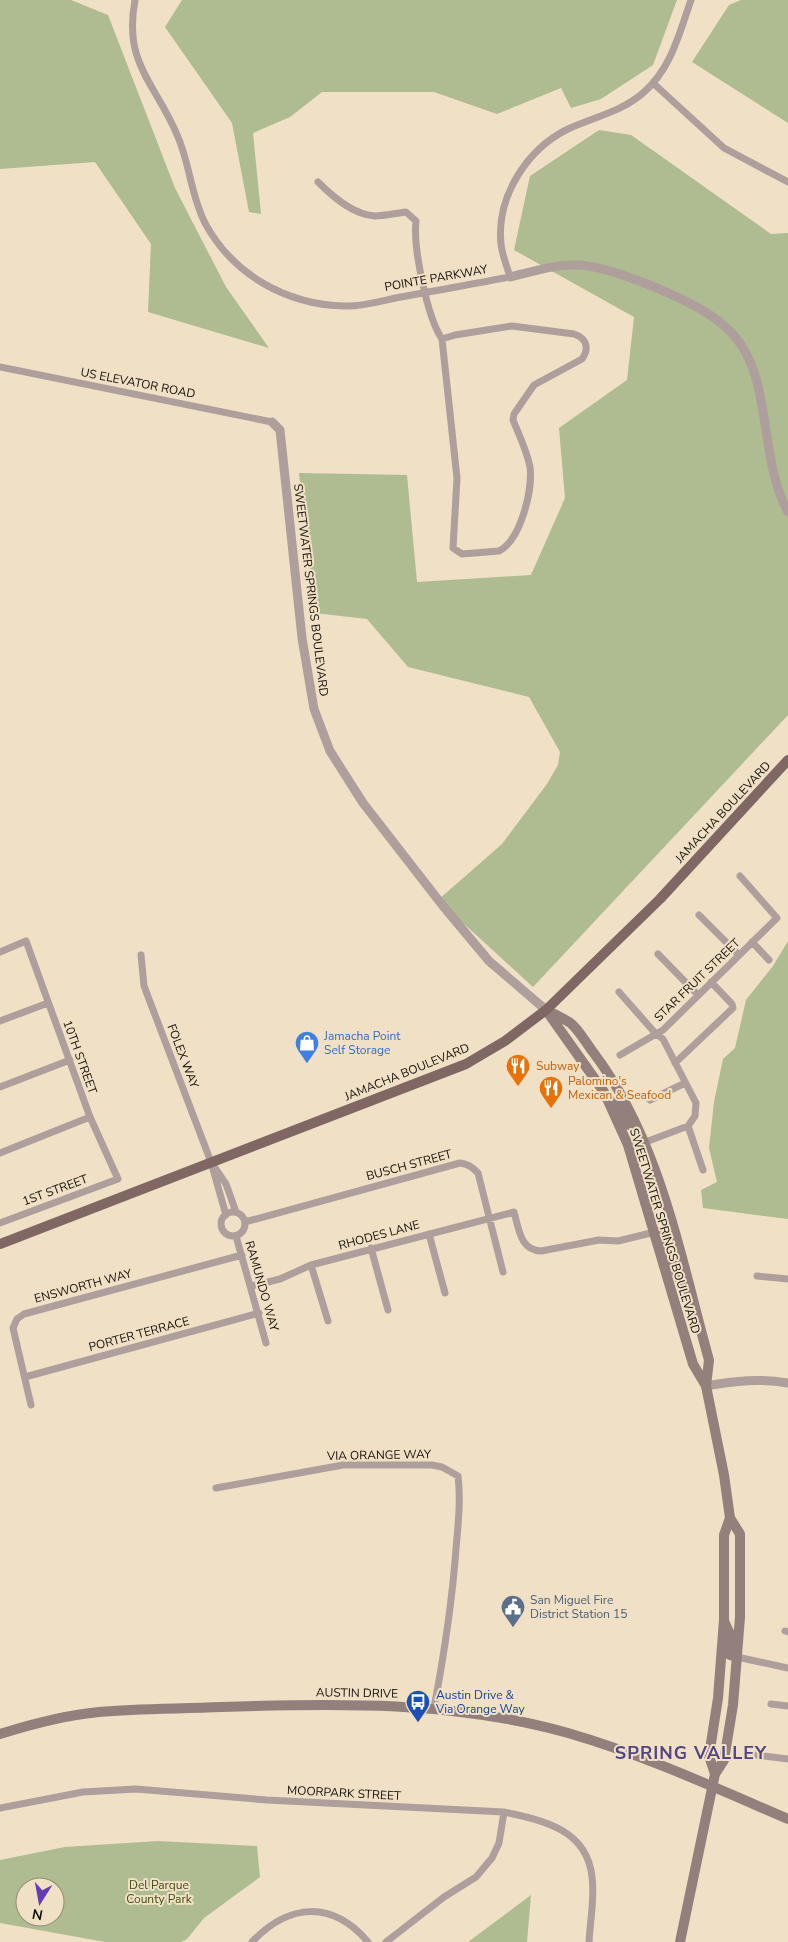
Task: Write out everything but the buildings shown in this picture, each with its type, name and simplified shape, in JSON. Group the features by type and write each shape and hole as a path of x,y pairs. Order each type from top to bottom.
{"main road":[{"name":"JAMACHA BOULEVARD","path":"0,1244 466,1064 505,1041 546,1010 660,899 788,760"},
{"name":"SWEETWATER SPRINGS BOULEVARD","path":"546,1010 585,1062 606,1098 628,1145 693,1364 706,1386"},
{"name":"SWEETWATER SPRINGS BOULEVARD","path":"546,1010 570,1022 616,1084 643,1143 662,1192 709,1360 706,1386 724,1475 730,1518 740,1534 740,1617 733,1705 724,1760 714,1774 680,1942"},
{"path":"606,1098 618,1105 635,1138 643,1143"},
{"path":"655,1232 661,1232 667,1241 678,1280 690,1294"},
{"name":"SWEETWATER SPRINGS BOULEVARD","path":"714,1774 708,1756 718,1698 724,1620 724,1535 730,1518"},
{"path":"724,1620 730,1634 730,1655 737,1657"},
{"name":"AUSTIN DRIVE","path":"0,1734 28,1726 98,1712 372,1704 434,1708 499,1717 568,1733 630,1753 788,1819"}],"street":[{"name":"POINTE PARKWAY","path":"135,0 132,43 140,70 179,139 198,205 206,224 234,262 252,277 270,288 316,303 346,306 568,265 607,269 706,312 725,326 740,344 755,374 776,478 788,512"},
{"path":"510,277 501,245 502,221 508,197 524,166 540,148 558,134 624,106 653,83 673,52 691,0"},
{"path":"653,83 724,148 788,182"},
{"path":"318,182 335,199 348,207 374,216 406,212 416,221 414,239 429,311 436,330 442,339 457,478 453,548 462,554 500,551 505,548 516,533 530,491 529,466 513,420 514,414 534,385 582,359 586,352 586,345 577,335 512,326 455,335 442,339"},
{"name":"US ELEVATOR ROAD","path":"0,367 272,422"},
{"name":"SWEETWATER SPRINGS BOULEVARD","path":"272,422 280,430 302,638 314,709 330,750 363,803 443,906 489,961 546,1010"},
{"name":"STAR FRUIT STREET","path":"688,1126 695,1116 696,1103 663,1039 656,1034 663,1030 777,918 740,876"},
{"path":"700,915 738,955"},
{"name":"10TH STREET","path":"0,951 26,941 90,1117 118,1179"},
{"path":"752,942 769,960"},
{"path":"658,954 698,995"},
{"name":"FOLEX WAY","path":"142,955 144,986 211,1162"},
{"path":"675,1063 733,1008 732,1004 711,982"},
{"path":"619,992 656,1034 620,1055"},
{"path":"0,1021 48,1003"},
{"path":"0,1087 70,1060"},
{"path":"650,1100 685,1083"},
{"path":"0,1154 90,1117"},
{"path":"643,1143 688,1126 704,1170"},
{"path":"211,1162 226,1184 236,1212 245,1222"},
{"name":"RAMUNDO WAY","path":"211,1162 214,1181 226,1215 222,1227 227,1234 236,1236 244,1230 245,1222"},
{"name":"BUSCH STREET","path":"245,1222 460,1162 472,1167 478,1173 503,1272"},
{"name":"1ST STREET","path":"0,1223 118,1179"},
{"path":"226,1215 236,1212"},
{"name":"RHODES LANE","path":"252,1286 280,1279 311,1265 371,1248 514,1212 520,1235 526,1246 532,1251 599,1240 618,1241 655,1232"},
{"path":"429,1234 445,1293"},
{"name":"RAMUNDO WAY","path":"236,1236 252,1286 266,1343"},
{"path":"371,1248 388,1310"},
{"name":"ENSWORTH WAY","path":"31,1405 13,1328 17,1319 24,1314 242,1255"},
{"path":"311,1265 328,1321"},
{"path":"757,1276 788,1279"},
{"name":"PORTER TERRACE","path":"24,1377 259,1313"},
{"path":"706,1386 744,1379 764,1379 788,1384"},
{"name":"VIA ORANGE WAY","path":"216,1488 343,1465 432,1465 442,1466 458,1476 461,1496 453,1592 446,1645 434,1708"},
{"path":"737,1657 788,1668"},
{"path":"771,1704 788,1706"},
{"path":"756,1755 788,1759"},
{"name":"MOORPARK STREET","path":"0,1808 83,1792 136,1789 267,1800 504,1812 540,1820 556,1826 570,1836 581,1848 589,1862 593,1878 589,1942"},
{"path":"386,1942 444,1897 476,1877 492,1858 498,1843 504,1812"},
{"path":"252,1942 274,1922 290,1915 307,1912 331,1915 356,1928 368,1942"}],"green space":[{"path":"0,0 71,0 108,15 175,188 226,287 269,348 148,312 151,244 95,162 0,169"},
{"path":"182,0 677,0 653,65 601,99 571,108 561,88 497,114 434,92 322,92 290,117 253,133 261,214 249,212 232,123 165,27"},
{"path":"741,0 788,0 788,123 692,62 729,5"},
{"path":"599,130 631,135 771,234 788,233 788,715 533,987 438,900 502,844 547,784 558,765 560,752 529,697 408,667 367,619 315,613 299,473 407,475 417,582 531,575 565,498 559,428 627,380 634,317 514,250 530,176"},
{"path":"788,941 788,1219 703,1208 701,1190 717,1182 709,1148 714,1102 723,1059 735,1048 746,1000 773,966"},
{"name":"Del Parque County Park","path":"158,1841 257,1846 260,1877 204,1918 187,1939 181,1942 105,1942 22,1927 65,1927 65,1877 15,1877 15,1926 0,1923 0,1860 65,1847"},
{"path":"531,1895 527,1942 468,1942"}],"place":[{"name":"Jamacha Point Self Storage","path":"307,1064"},
{"name":"Subway","path":"518,1087"},
{"name":"Palomino's Mexican & Seafood","path":"551,1109"},
{"name":"San Miguel Fire District Station 15","path":"513,1628"},
{"name":"Austin Drive & Via Orange Way","path":"418,1723"}],"district":[{"name":"SPRING VALLEY","path":"691,1753"}]}
